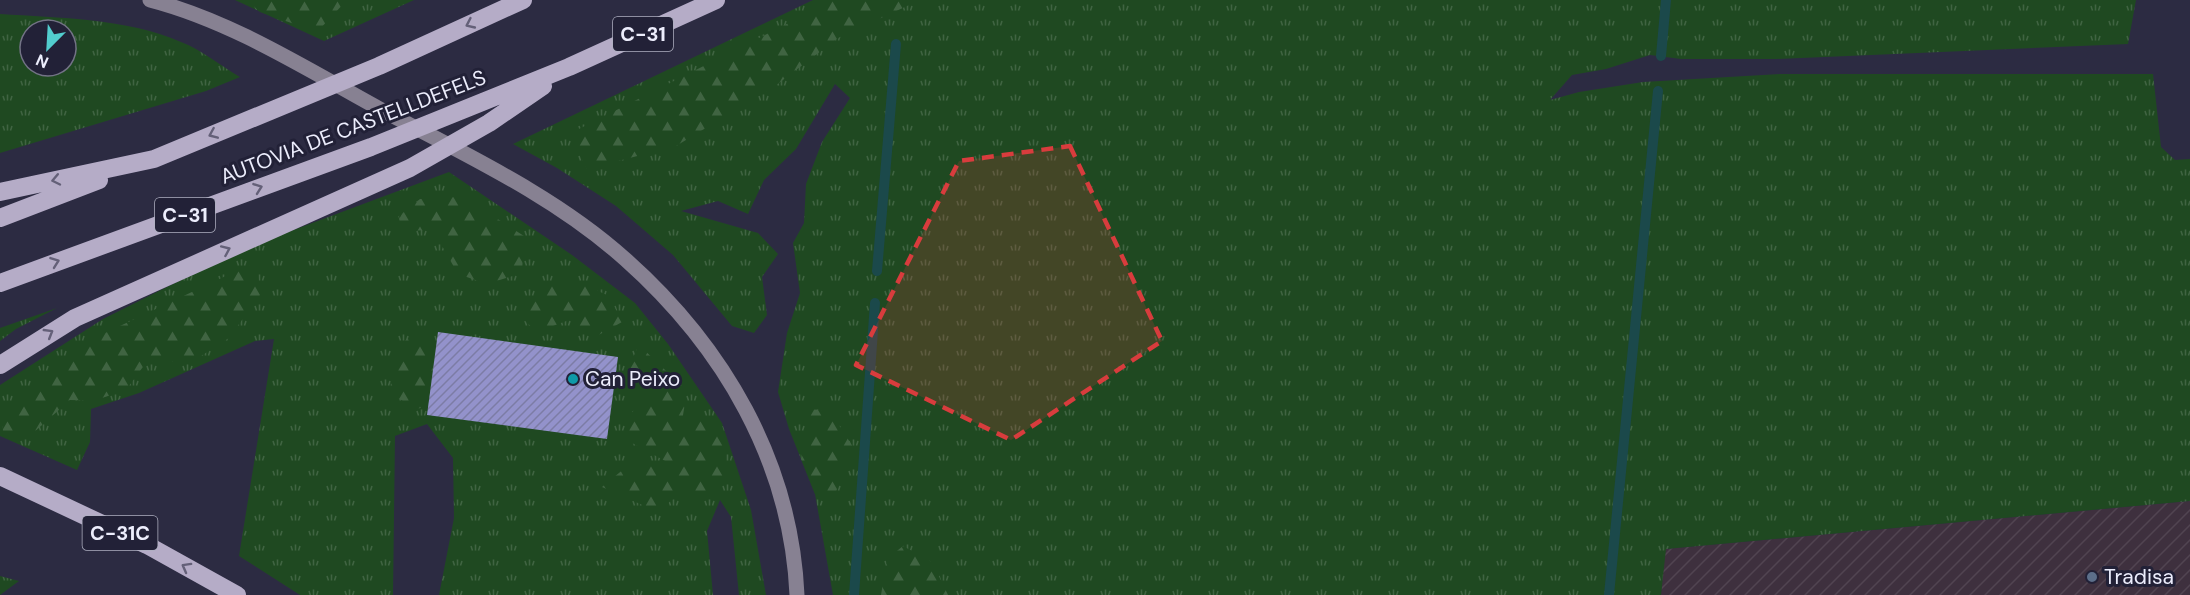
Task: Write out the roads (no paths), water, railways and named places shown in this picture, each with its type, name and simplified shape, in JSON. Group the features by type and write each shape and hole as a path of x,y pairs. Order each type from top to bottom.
{"highway":[{"path":"0,218 154,159 379,66 523,0"},
{"name":"AUTOVIA DE CASTELLDEFELS","path":"0,283 370,147 569,68 717,0"},
{"path":"0,365 75,318 410,168 489,123 569,68"},
{"path":"0,192 154,159"},
{"name":"C-31C","path":"0,476 147,545 237,595"}],"street":[{"path":"150,0 251,39 509,178 570,218 624,258 665,298 696,334 745,404 781,490 792,536 797,595"},
{"path":"795,563 803,595"}],"waterway":[{"path":"1661,56 1666,0"},
{"path":"877,271 896,44"},
{"path":"1609,595 1658,91"},
{"path":"854,595 875,303"}],"place":[{"name":"Can Peixo","path":"573,379"},
{"name":"Tradisa","path":"2092,577"}]}
